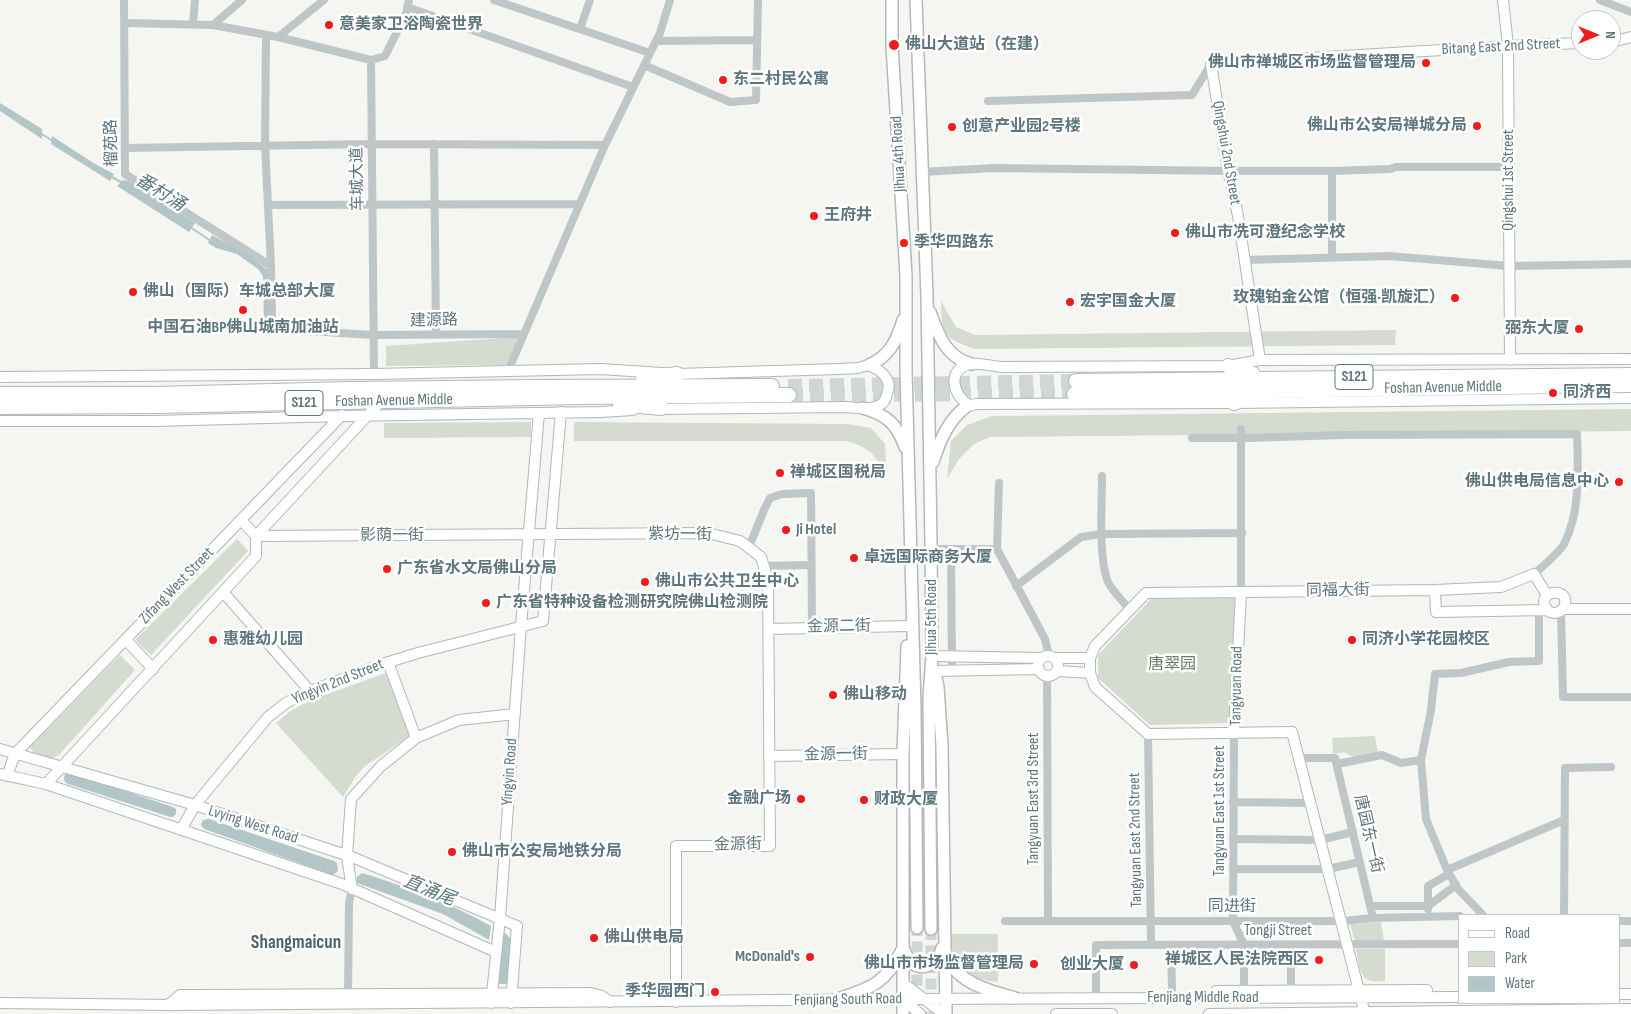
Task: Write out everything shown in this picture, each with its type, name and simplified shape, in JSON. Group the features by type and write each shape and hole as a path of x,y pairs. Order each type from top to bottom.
{"highway":[{"path":"1228,366 1266,384"},
{"path":"581,392 677,374"},
{"name":"Foshan Avenue Middle","path":"1075,387 1631,375"},
{"path":"1234,403 1266,384"},
{"name":"Foshan Avenue Middle","path":"1266,384 1631,385"},
{"path":"1608,386 1631,392"},
{"name":"Foshan Avenue Middle","path":"2,394 154,394 351,389 581,392 788,390"},
{"path":"581,392 630,406 661,408"},
{"name":"Foshan Avenue Middle","path":"0,407 381,401 581,392"},
{"path":"0,416 27,407"}],"main road":[{"name":"Jihua 4th Road","path":"892,0 892,46 906,267 906,309"},
{"name":"Jihua 4th Road","path":"916,0 927,306"},
{"path":"927,306 945,346 953,354 972,364"},
{"name":"Jihua 5th Road","path":"927,306 932,549 932,656 929,697 931,929"},
{"path":"869,365 892,348 897,340 906,309"},
{"name":"Jihua 5th Road","path":"906,309 916,751 917,928"},
{"path":"930,471 946,428 959,412 968,406"},
{"path":"863,408 878,412 898,429 908,456"},
{"path":"903,1014 903,754 905,670 912,600"},
{"path":"932,656 938,687 942,746 945,1014"},
{"path":"903,948 911,962 920,966 929,965 939,958 944,941"},
{"path":"835,1000 877,983 892,969 903,948"},
{"path":"944,955 957,972 967,980 986,989 1015,998"}],"street":[{"name":"榴苑路","path":"124,0 125,174 271,266"},
{"path":"193,24 195,0"},
{"path":"213,25 242,0"},
{"path":"278,37 324,0"},
{"path":"494,0 650,53"},
{"path":"580,29 590,0"},
{"path":"508,371 605,145 660,33 670,0"},
{"path":"644,65 730,102 756,100 758,0"},
{"name":"Qingshui 1st Street","path":"1504,0 1508,46 1510,360"},
{"path":"1600,0 1631,12"},
{"path":"124,24 213,25 278,37 371,60 385,56 406,14 408,4 633,87"},
{"name":"建源路","path":"266,35 265,146 272,320 274,329 374,335 524,334"},
{"path":"656,41 757,40"},
{"name":"Bitang East 2nd Street","path":"1211,64 1571,43"},
{"name":"车城大道","path":"371,60 374,374"},
{"path":"988,101 1192,95 1211,64"},
{"name":"Qingshui 2nd Street","path":"1211,64 1245,260 1260,360"},
{"path":"125,148 371,144 605,145"},
{"path":"434,144 436,335"},
{"path":"922,172 994,168 1332,171 1390,169 1396,167 1509,167"},
{"path":"1332,171 1332,257"},
{"path":"268,205 580,204"},
{"path":"1245,260 1389,256 1509,266 1631,264"},
{"path":"1631,359 1260,360 1228,366 1002,367 972,364 959,370 954,378 959,398 968,406 976,404 1631,398"},
{"path":"0,377 374,374 600,369 677,374 839,369 858,368 869,365 885,375 889,389 884,403 876,407 863,408"},
{"name":"Zifang West Street","path":"3,775 15,754 355,401"},
{"path":"46,784 256,556 256,536 381,401"},
{"name":"Foshan Avenue Middle","path":"0,421 154,421 601,412 661,408 863,408"},
{"path":"521,626 543,621 561,412"},
{"name":"Yingyin Road","path":"492,1000 500,918 528,535 540,413"},
{"name":"Tangyuan Road","path":"1241,429 1242,533 1234,732 1292,732 1365,1013"},
{"path":"1192,438 1577,434 1578,473 1574,520 1563,545 1534,574 1547,595"},
{"path":"1102,476 1102,534 1105,572 1109,584 1130,610"},
{"path":"998,482 997,549 1046,639 1049,657 1058,664 1058,671"},
{"path":"749,547 770,498 782,494 811,493 812,628"},
{"path":"241,520 256,536"},
{"name":"紫坊一街","path":"528,535 708,533 740,541 761,558 764,566 768,581 770,628"},
{"path":"1016,586 1081,537 1102,534 1242,533"},
{"name":"影荫一街","path":"256,536 528,535"},
{"path":"932,549 997,549"},
{"path":"951,549 952,671"},
{"path":"764,566 811,566"},
{"name":"同福大街","path":"1090,658 1095,646 1146,593 1435,590 1501,587 1534,574"},
{"path":"1435,590 1436,612 1543,610 1554,613 1562,610 1631,609"},
{"path":"223,592 310,691"},
{"path":"1482,914 1456,885 1448,872 1426,819 1421,760 1432,710 1435,674 1461,673 1509,662 1539,661 1544,601 1547,595 1554,592 1561,594 1566,603 1562,610 1563,697 1631,697"},
{"name":"Yingyin 2nd Street","path":"181,830 195,806 268,717 286,703 310,691 388,662 521,626"},
{"name":"金源二街","path":"770,628 909,626"},
{"name":"金源街","path":"676,1002 676,846 770,846 770,628"},
{"path":"126,640 153,668"},
{"path":"932,656 1090,658 1090,673 1095,687 1148,734 1234,732"},
{"path":"1049,657 1039,662 1039,669 1043,675 1053,675 1058,671 1090,673"},
{"path":"388,662 416,738"},
{"path":"935,671 1039,669"},
{"name":"Tangyuan East 3rd Street","path":"1047,676 1048,921"},
{"path":"348,999 349,902 352,889 347,856 352,799 381,766 416,738 459,720 514,714"},
{"name":"Tangyuan East 1st Street","path":"1233,921 1234,732"},
{"name":"Tangyuan East 2nd Street","path":"1148,734 1151,945"},
{"name":"Lvying West Road","path":"0,749 195,806 347,856 500,918"},
{"name":"金源一街","path":"769,756 903,754"},
{"path":"1299,758 1336,761 1382,756 1401,763 1421,760"},
{"name":"唐园东一街","path":"1336,761 1373,918"},
{"path":"1564,914 1565,768 1611,767"},
{"name":"Lvying West Road","path":"3,775 46,784 352,889 496,952"},
{"path":"1233,802 1311,803"},
{"path":"1428,917 1428,886 1448,872 1564,820"},
{"path":"1233,839 1320,840 1353,832"},
{"path":"1233,868 1328,869 1360,862"},
{"path":"1371,906 1428,906 1456,885"},
{"name":"同进街","path":"1005,921 1342,921 1373,918 1458,916"},
{"path":"500,918 517,926 510,1000"},
{"path":"1233,921 1244,945 1244,990"},
{"name":"Tongji Street","path":"1096,998 1096,945 1458,944"},
{"path":"1171,945 1172,991"},
{"path":"1291,945 1291,990"},
{"path":"903,983 945,1014"},
{"path":"1096,998 1121,992 1291,990 1360,994 1458,990"},
{"name":"Fenjiang Middle Road","path":"946,999 1360,994 1458,997"},
{"path":"903,999 920,1014"},
{"name":"Fenjiang South Road","path":"492,1000 676,1002 946,999"},
{"path":"0,1003 168,1005 201,1000 492,1000"},
{"name":"Fenjiang Middle Road","path":"1209,1014 1490,1012 1584,1009 1615,1011 1631,1008"},
{"path":"1556,1014 1584,1009"},
{"path":"1056,1014 1112,1014"}],"green space":[{"path":"941,301 956,327 975,335 1396,330 1395,345 975,349 956,342 946,333 943,328"},
{"path":"519,337 508,365 386,366 386,346"},
{"path":"1631,409 1631,431 990,437 974,444 959,459 947,479 951,441 967,425 992,416"},
{"path":"531,422 531,437 384,438 384,423"},
{"path":"574,422 847,424 871,428 885,444 887,477 879,463 867,449 846,441 574,441"},
{"path":"237,539 248,551 151,655 135,640"},
{"name":"唐翠园","path":"1235,598 1230,723 1150,725 1098,678 1098,655 1151,599"},
{"path":"120,655 135,670 59,755 52,758 34,753 30,747"},
{"path":"386,673 410,736 365,766 356,776 343,797 276,723 292,710 311,700"},
{"path":"1375,736 1378,753 1365,756 1352,756 1344,752 1333,754 1332,738"},
{"path":"1381,922 1384,941 1355,941 1350,924"},
{"path":"947,934 998,934 998,982 976,978 961,970 952,956"},
{"path":"1356,949 1385,949 1385,981 1372,981 1365,978 1359,966"}],"water":[{"path":"0,103 42,129 42,139 0,111"},
{"path":"52,136 114,174 110,181 51,144"},
{"path":"123,180 129,181 195,223 189,232 117,186"},
{"path":"212,235 245,253 268,270 269,322 264,322 263,276 258,269 237,254 216,248 208,243"},
{"path":"68,772 173,807 176,809 176,814 170,817 68,784 65,782 64,777"},
{"path":"209,819 334,861 337,863 338,871 333,875 204,829 201,825 203,820"},
{"path":"362,873 428,896 476,918 491,926 489,940 443,914 357,883 357,877"},
{"path":"503,931 511,939 508,984 499,984"}],"waterway":[{"name":"番村涌","path":"40,133 53,141"},
{"name":"番村涌","path":"110,176 121,182"},
{"name":"番村涌","path":"190,227 211,241"}],"tunnel":[{"path":"788,386 1076,381"},
{"path":"789,395 1074,394"},
{"path":"917,928 917,1002"},
{"path":"931,929 931,1014"}],"place":[{"name":"意美家卫浴陶瓷世界","path":"329,25"},
{"name":"佛山大道站（在建）","path":"894,45"},
{"name":"佛山市禅城区市场监督管理局","path":"1426,63"},
{"name":"东二村民公寓","path":"723,80"},
{"name":"佛山市公安局禅城分局","path":"1477,126"},
{"name":"创意产业园2号楼","path":"952,127"},
{"name":"王府井","path":"814,216"},
{"name":"佛山市冼可澄纪念学校","path":"1175,233"},
{"name":"季华四路东","path":"904,243"},
{"name":"佛山（国际）车城总部大厦","path":"133,292"},
{"name":"玫瑰铂金公馆（恒强·凯旋汇）","path":"1455,298"},
{"name":"宏宇国金大厦","path":"1070,302"},
{"name":"中国石油BP佛山城南加油站","path":"243,310"},
{"name":"弼东大厦","path":"1579,329"},
{"name":"同济西","path":"1553,393"},
{"name":"禅城区国税局","path":"780,473"},
{"name":"佛山供电局信息中心","path":"1619,482"},
{"name":"Ji Hotel","path":"786,530"},
{"name":"卓远国际商务大厦","path":"854,558"},
{"name":"广东省水文局佛山分局","path":"387,569"},
{"name":"佛山市公共卫生中心","path":"645,582"},
{"name":"广东省特种设备检测研究院佛山检测院","path":"486,603"},
{"name":"惠雅幼儿园","path":"213,640"},
{"name":"同济小学花园校区","path":"1352,640"},
{"name":"佛山移动","path":"833,695"},
{"name":"金融广场","path":"801,799"},
{"name":"财政大厦","path":"864,800"},
{"name":"佛山市公安局地铁分局","path":"452,852"},
{"name":"佛山供电局","path":"594,938"},
{"name":"McDonald's","path":"810,957"},
{"name":"禅城区人民法院西区","path":"1319,960"},
{"name":"佛山市市场监督管理局","path":"1034,964"},
{"name":"创业大厦","path":"1134,965"},
{"name":"季华园西门","path":"715,992"}],"district":[{"name":"Shangmaicun","path":"296,943"}],"water label":[{"name":"直涌尾","path":"429,891"}]}
